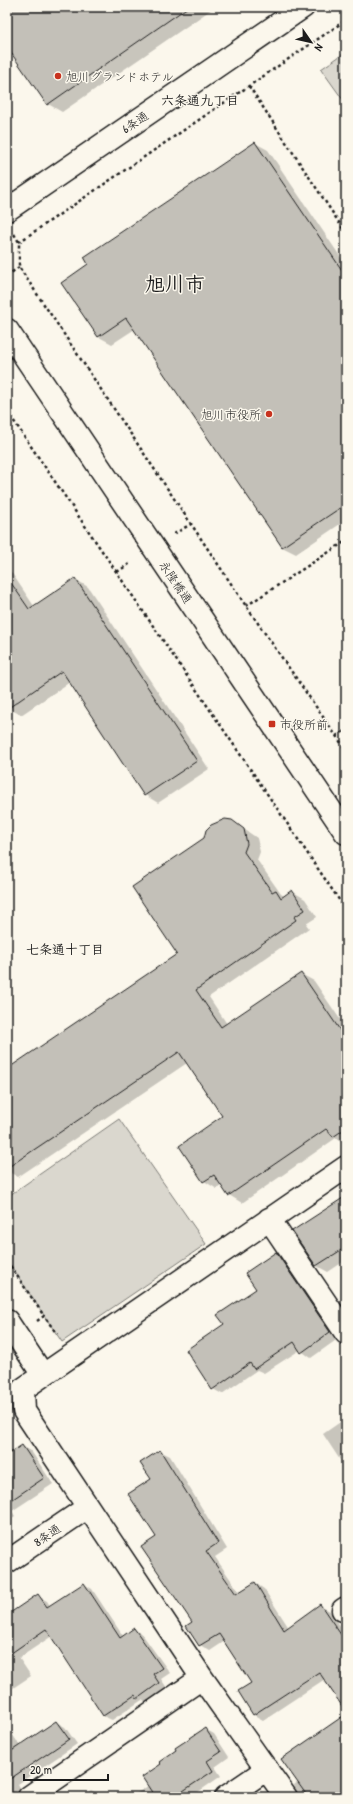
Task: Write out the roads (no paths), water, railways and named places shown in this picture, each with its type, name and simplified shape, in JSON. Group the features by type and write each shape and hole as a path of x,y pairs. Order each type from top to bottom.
{"street":[{"name":"6条通","path":"7,210 303,7"},
{"name":"永隆橋通","path":"7,330 346,833"},
{"path":"286,1797 202,1678 24,1411 23,1389 346,1167"},
{"path":"269,1219 346,1333"},
{"path":"7,1321 43,1375"},
{"name":"8条通","path":"7,1562 88,1507"},
{"path":"28,1797 202,1678"},
{"path":"226,1797 267,1769"}],"place":[{"name":"旭川グランドホテル","path":"58,76"},
{"name":"旭川市役所","path":"269,414"},
{"name":"市役所前","path":"272,724"}],"district":[{"name":"六条通九丁目","path":"200,100"},
{"name":"旭川市","path":"175,283"},
{"name":"七条通十丁目","path":"65,949"}]}
